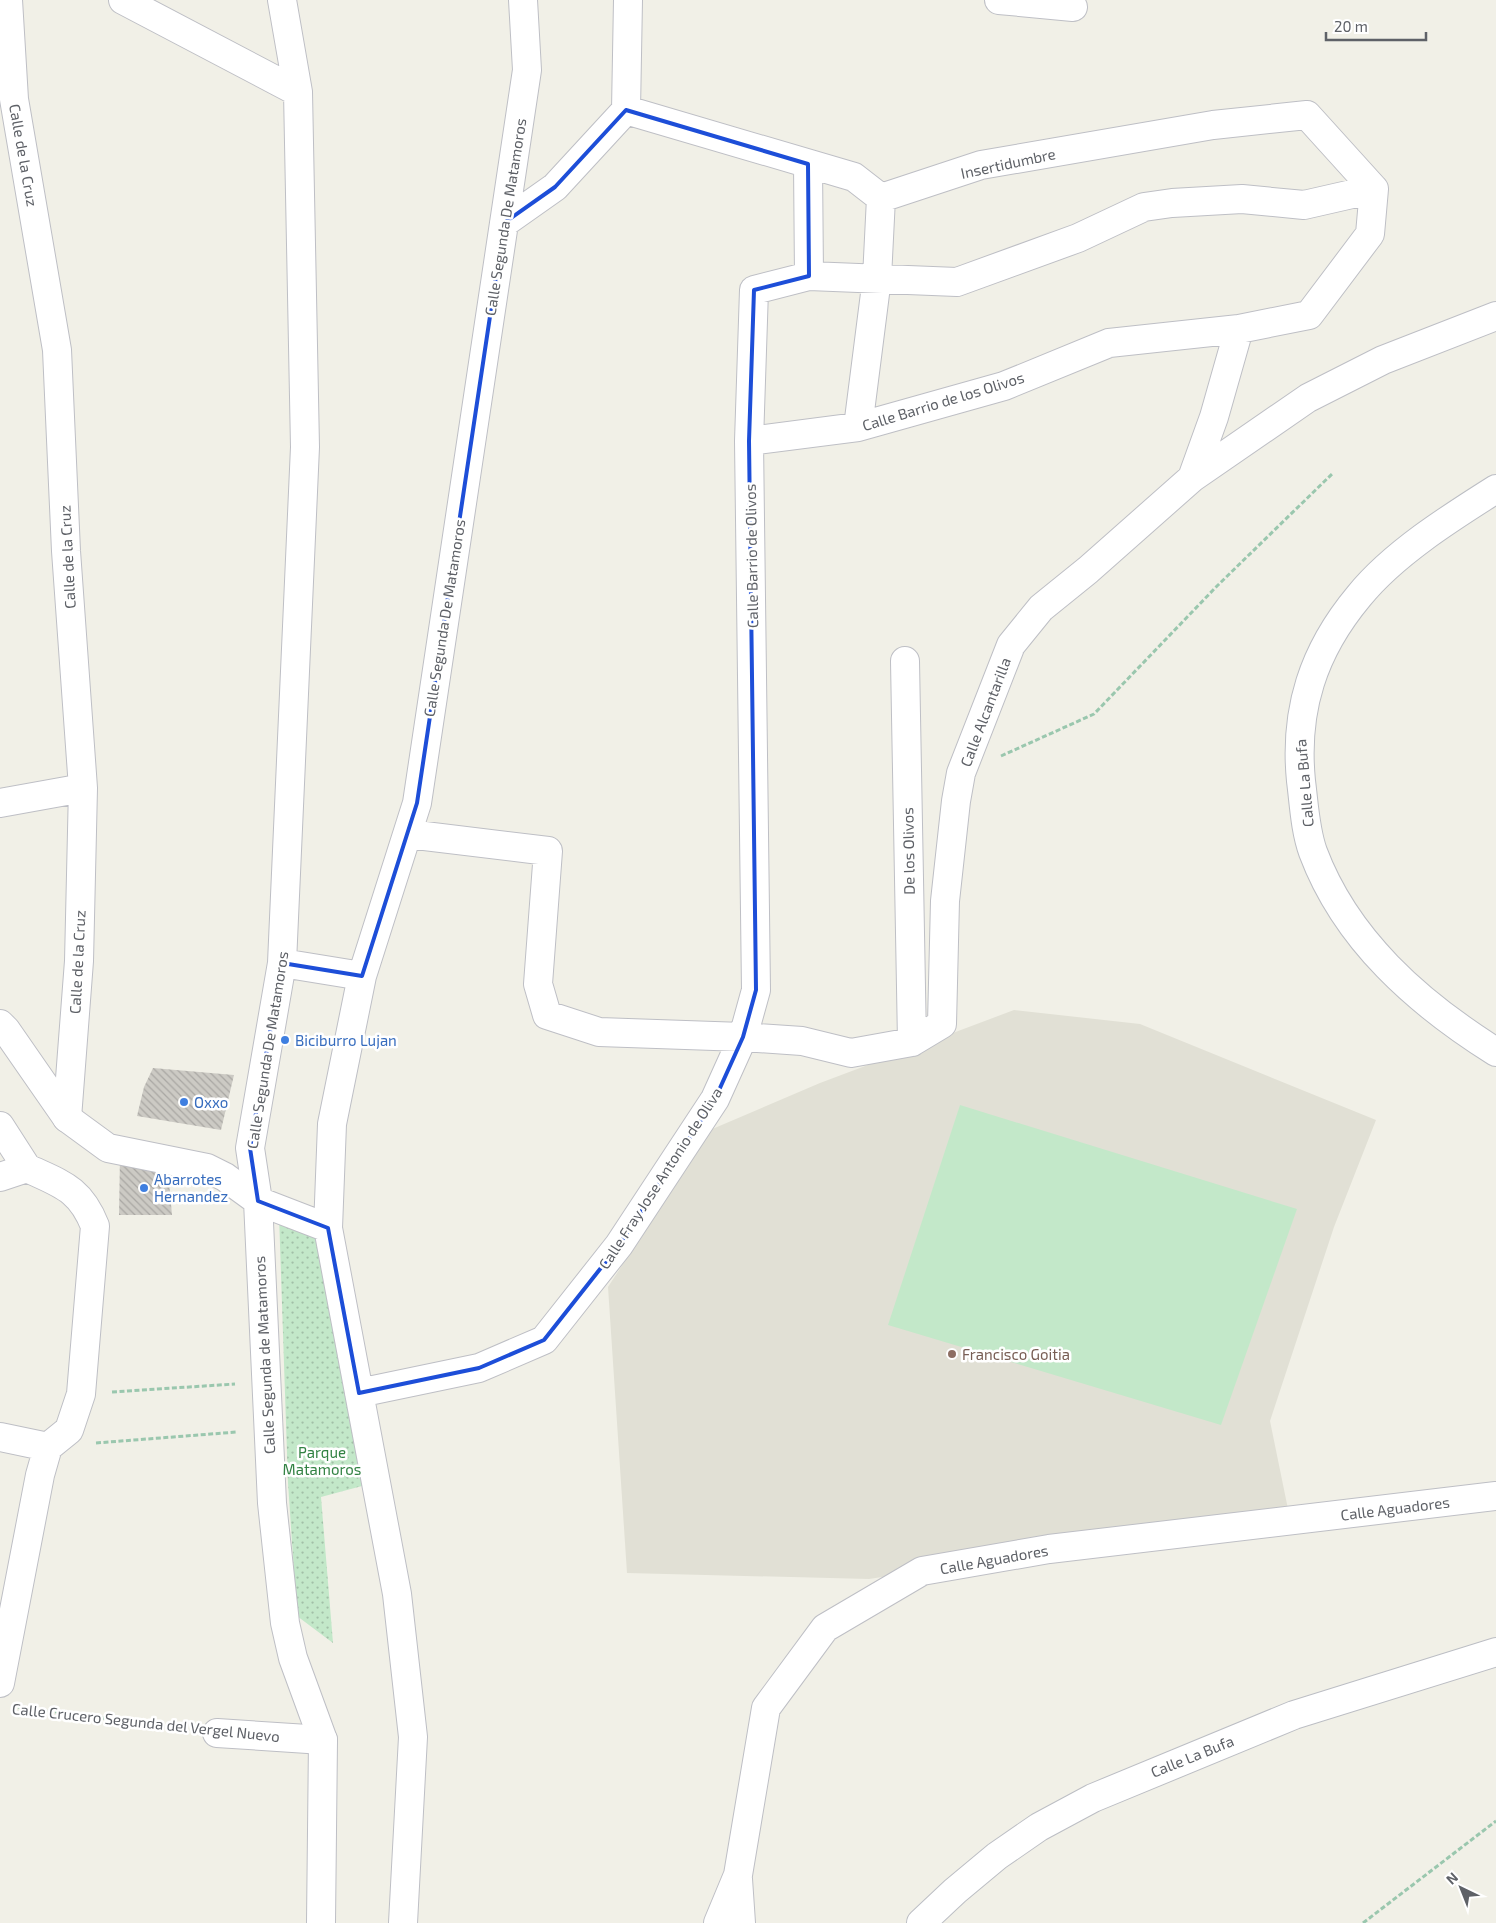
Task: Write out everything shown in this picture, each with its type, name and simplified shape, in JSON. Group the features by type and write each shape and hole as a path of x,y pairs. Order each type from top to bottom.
{"street":[{"name":"Calle de la Cruz","path":"8,0 14,99 57,350 66,550 83,788 79,961 67,1118"},
{"path":"123,0 298,92"},
{"name":"Calle Segunda De Matamoros","path":"258,1201 250,1148 282,963 305,447 298,92 282,0"},
{"name":"Calle Segunda De Matamoros","path":"328,1228 332,1124 362,976 417,803 527,70 524,0"},
{"path":"504,222 555,187 626,110 628,0"},
{"path":"1000,0 1073,7"},
{"path":"626,110 854,177 881,198 877,278 858,428"},
{"name":"Insertidumbre","path":"881,198 981,165 1213,125 1307,115 1374,189"},
{"path":"808,164 809,276 957,282 1078,238 1144,207 1172,203 1242,200 1304,205 1374,189"},
{"name":"Calle Barrio de los Olivos","path":"750,441 858,428 1004,386 1109,343 1239,329 1309,315 1370,234 1374,189"},
{"name":"Calle Barrio de Olivos","path":"756,990 750,441 754,290 809,276"},
{"name":"Calle Alcantarilla","path":"912,1042 942,1024 945,901 961,773 1011,644 1041,608 1088,570 1192,478 1308,398 1383,360 1496,316"},
{"path":"1192,478 1214,417 1239,329"},
{"name":"Calle La Bufa","path":"1496,489 1412,548 1360,595 1322,651 1302,706 1299,739 1304,812 1313,850 1329,888 1348,919 1364,942 1397,977 1458,1029 1496,1052"},
{"name":"De los Olivos","path":"905,661 912,1042"},
{"path":"0,803 83,788"},
{"path":"408,834 548,851 538,984 547,1015 599,1032 802,1041 851,1052 912,1042"},
{"path":"282,963 362,976"},
{"name":"Calle Fray Jose Antonio de Oliva","path":"360,1393 479,1368 544,1340 619,1245 715,1099 743,1037 756,990"},
{"path":"0,1024 67,1118 108,1148 207,1168 225,1177 258,1201 328,1228 397,1594 413,1737 403,1923"},
{"path":"0,1126 27,1168 72,1190 90,1214 95,1226 81,1394 69,1430 48,1447 32,1505 9,1643 5,1695"},
{"path":"0,1176 27,1168"},
{"name":"Calle Segunda de Matamoros","path":"258,1201 272,1503 285,1623 293,1658 323,1740 321,1923"},
{"path":"0,1437 48,1447"},
{"name":"Calle Aguadores","path":"718,1923 738,1875 766,1708 825,1628 922,1571 1049,1550 1496,1496"},
{"name":"Calle La Bufa","path":"922,1923 955,1891 998,1856 1039,1827 1093,1798 1294,1714 1496,1652"},
{"name":"Calle Crucero Segunda del Vergel Nuevo","path":"217,1733 323,1740"},
{"path":"738,1875 741,1923"}],"path":[{"path":"961,773 1094,714 1217,586 1332,474"},
{"path":"81,1394 265,1382"},
{"path":"48,1447 268,1430"},
{"name":"Calle Crucero Segunda del Vergel Nuevo","path":"5,1695 217,1733"},
{"path":"1363,1923 1496,1821"}],"highlighted area":[{"path":"626,110 808,164 809,276 754,290 749,441 756,990 743,1037 715,1099 619,1245 544,1340 479,1368 359,1393 328,1228 258,1201 250,1148 282,963 362,976 417,803 504,223 555,187"}],"shaded area":[{"name":"Francisco Goitia","path":"1014,1010 1140,1024 1376,1120 1334,1227 1270,1421 1289,1514 869,1579 627,1573 608,1287 710,1130 820,1083"}],"green space":[{"path":"960,1105 1297,1209 1221,1425 888,1325"},
{"name":"Parque Matamoros","path":"279,1215 317,1231 362,1486 321,1497 333,1643 297,1616 288,1483"}],"building":[{"name":"Oxxo","path":"153,1068 234,1075 221,1130 137,1116 144,1087"},
{"name":"Abarrotes Hernandez","path":"120,1155 167,1160 172,1215 119,1215"}],"place":[{"name":"Biciburro Lujan","path":"285,1040"},
{"name":"Oxxo","path":"184,1102"},
{"name":"Abarrotes Hernandez","path":"144,1188"},
{"name":"Francisco Goitia","path":"952,1354"}]}
